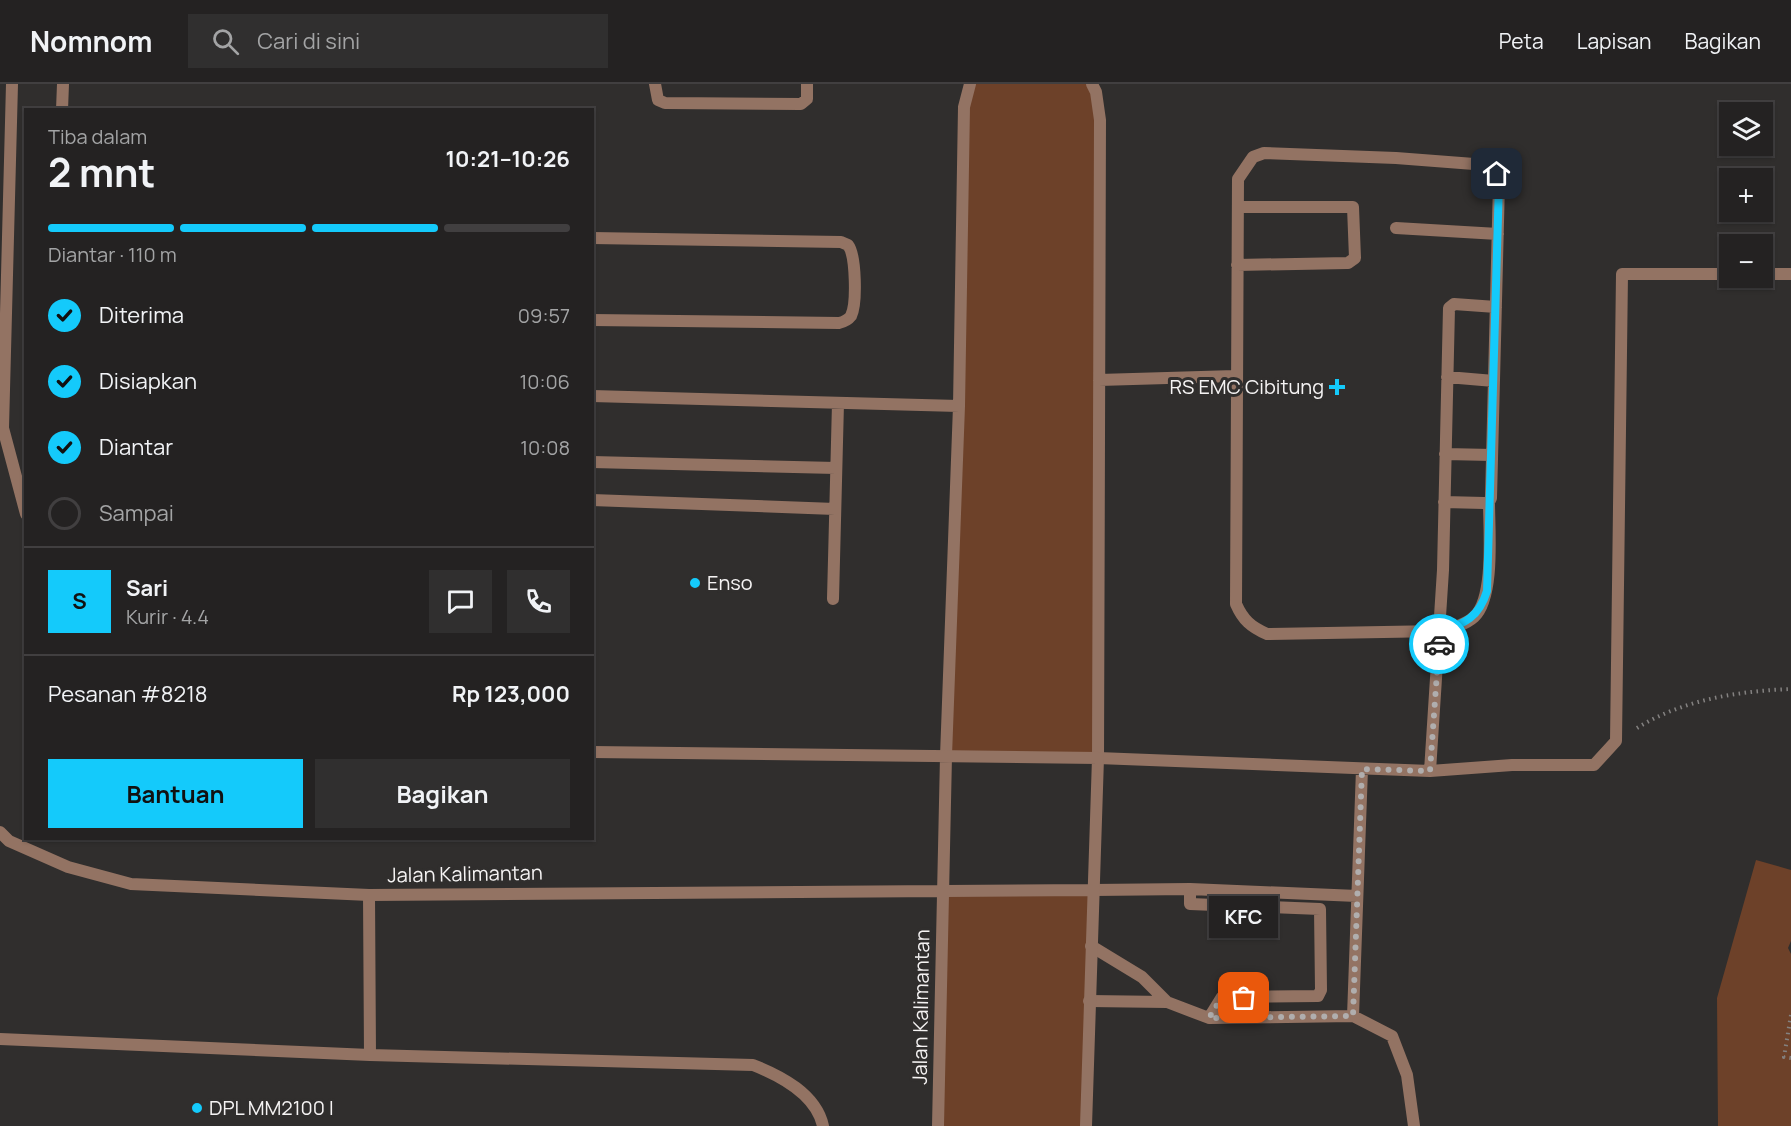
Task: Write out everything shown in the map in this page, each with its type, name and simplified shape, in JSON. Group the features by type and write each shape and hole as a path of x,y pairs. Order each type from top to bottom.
{"street":[{"path":"12,84 3,429 24,507"},
{"path":"62,108 63,84"},
{"path":"655,84 658,100 665,103 801,104 807,99 807,84"},
{"name":"Jalan Kalimantan","path":"938,1126 946,756 959,406 964,107 970,84"},
{"path":"1086,1126 1098,758 1100,120 1092,84"},
{"path":"1264,153 1396,158 1487,165 1493,168 1499,183 1498,234 1487,591 1482,606 1474,617 1459,626 1440,631 1267,634 1252,628 1242,617 1236,604 1235,376 1238,180 1244,167 1253,157 1264,153"},
{"path":"1237,265 1348,263 1354,258 1353,207 1238,207"},
{"path":"1396,228 1498,234"},
{"path":"594,238 841,242 848,245 855,259 852,310 846,320 839,323 594,320"},
{"path":"594,752 1098,758 1430,771 1512,765 1594,765 1616,741 1622,274 1719,274"},
{"path":"1773,274 1791,274"},
{"path":"1430,771 1440,631 1450,305 1496,307"},
{"path":"1099,380 1235,376"},
{"path":"1447,377 1494,381"},
{"path":"594,396 959,406"},
{"path":"832,599 837,403"},
{"path":"1445,454 1492,455"},
{"path":"594,462 836,468"},
{"path":"594,500 835,509"},
{"path":"1444,502 1489,502"},
{"path":"1353,1016 1362,769"},
{"name":"Jalan Kalimantan","path":"0,832 9,841 68,867 131,884 369,895 943,889 1190,889 1357,896"},
{"path":"1190,889 1190,904 1314,906 1320,909 1322,915 1321,990 1318,996 1222,997 1209,1018"},
{"path":"369,895 370,1055"},
{"path":"1091,946 1142,977 1167,1002"},
{"path":"1089,1001 1167,1002 1209,1018 1353,1016 1392,1036 1407,1075 1413,1126"},
{"path":"0,1040 370,1055 753,1065 781,1076 804,1095 823,1126"}],"path":[{"path":"1616,741 1656,716 1698,702 1753,690 1791,689"},
{"path":"1791,1015 1784,1057 1791,1058"}],"shaded area":[{"path":"970,84 1092,84 1096,92 1098,758 946,756"},
{"path":"1756,860 1791,870 1791,941 1788,948 1791,954 1791,1126 1718,1126 1717,998"},
{"path":"943,889 1093,890 1086,1126 938,1126"}],"way so far":[{"path":"1244,998 1222,997 1209,1018 1250,1020 1353,1016 1362,769 1430,771 1439,644"}],"place":[{"name":"RS EMC Cibitung","path":"1337,387"},
{"name":"Enso","path":"695,583"},
{"name":"KFC","path":"1244,998"},
{"name":"DPL MM2100 I","path":"197,1108"}],"route":[{"path":"1439,644 1440,631 1459,626 1474,617 1482,606 1487,591 1499,183 1497,174"}]}
